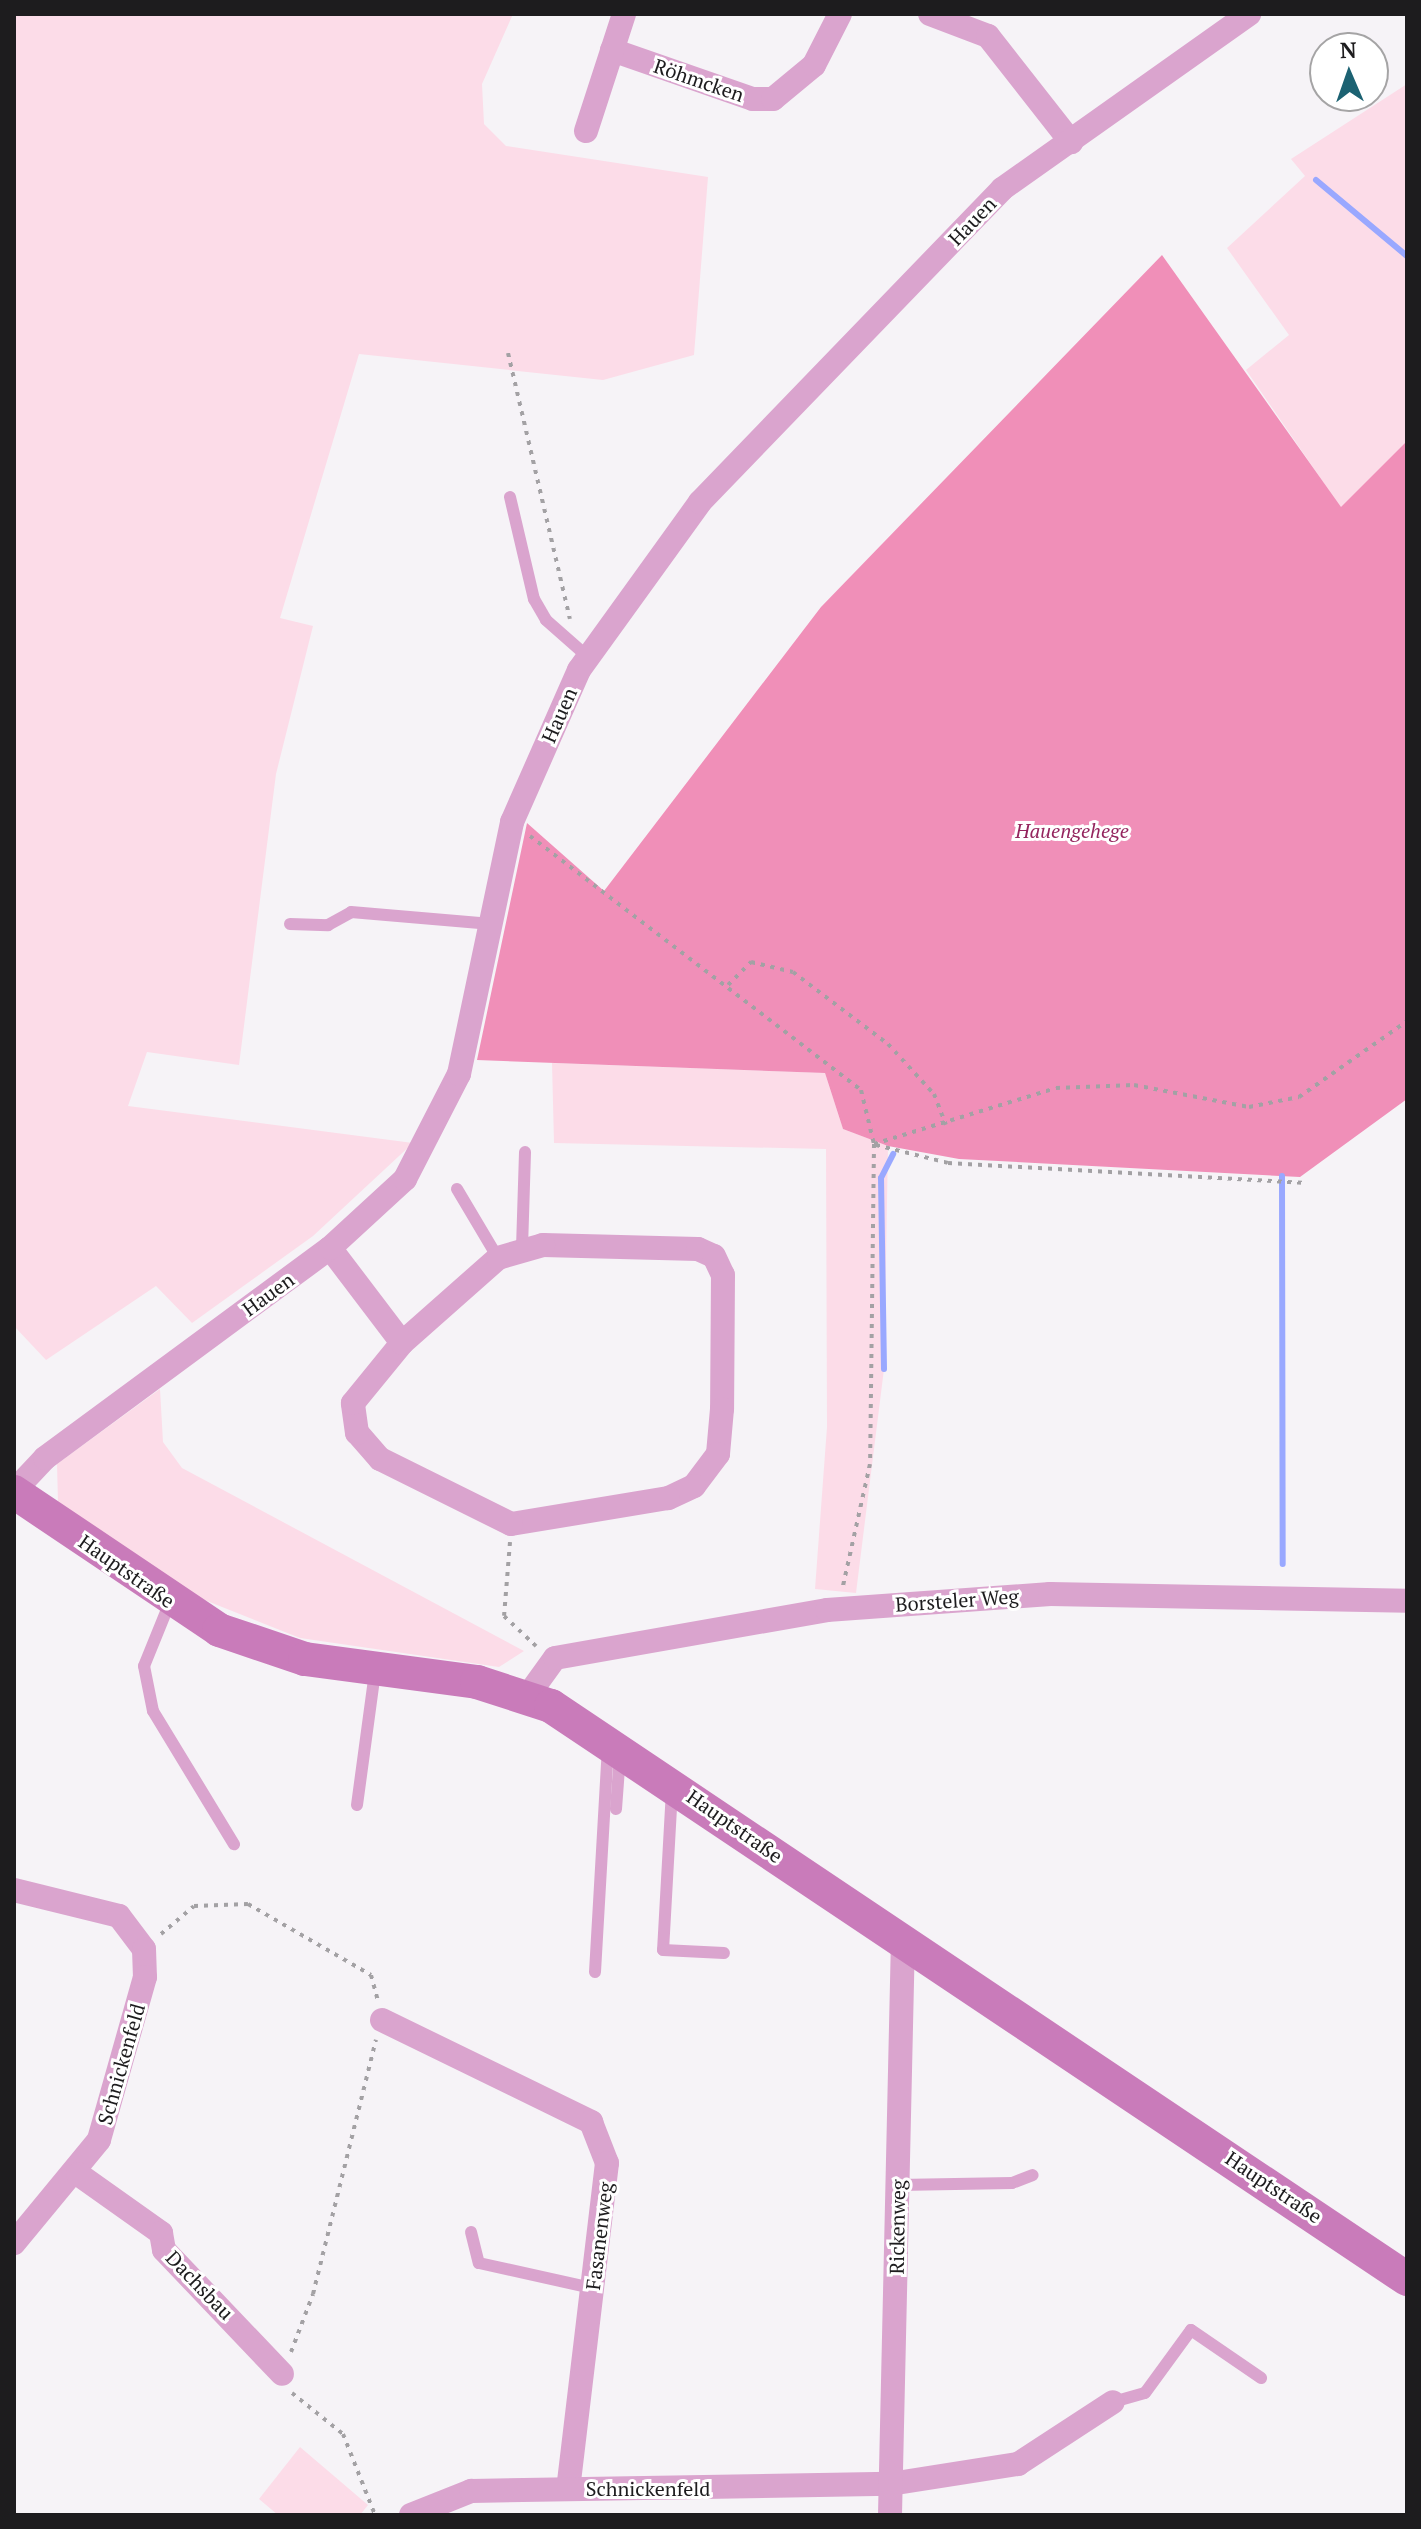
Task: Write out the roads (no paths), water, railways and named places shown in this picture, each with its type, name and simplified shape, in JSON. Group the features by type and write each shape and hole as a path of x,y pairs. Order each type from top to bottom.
{"main road":[{"name":"Hauptstraße","path":"14,1492 170,1602 273,1649 529,1694 615,1744 1406,2276"}],"street":[{"path":"586,131 624,14"},
{"name":"Röhmcken","path":"612,50 773,99 814,65 840,14"},
{"path":"930,14 988,36 1071,142"},
{"name":"Hauen","path":"14,1492 45,1458 330,1248 405,1179 444,1115 491,924 512,822 588,657 700,502 1002,189 1071,142 1214,24 1249,14"},
{"path":"330,1248 402,1343"},
{"path":"522,1248 698,1249 714,1256 723,1275 722,1409 718,1454 694,1486 668,1498 511,1524 380,1459 357,1433 353,1403 402,1343 498,1258 522,1248"},
{"name":"Borsteler Weg","path":"529,1694 555,1658 827,1610 1050,1594 1407,1601"},
{"name":"Schnickenfeld","path":"14,1890 119,1916 144,1949 145,1977 113,2106 78,2174 14,2243"},
{"name":"Rickenweg","path":"890,2515 903,1939"},
{"name":"Fasanenweg","path":"382,2020 591,2122 607,2163 568,2488"},
{"name":"Dachsbau","path":"78,2174 161,2233 164,2250 282,2374"},
{"name":"Schnickenfeld","path":"411,2515 471,2491 890,2484 1018,2464 1113,2402"}],"lane":[{"path":"510,497 534,599 546,620 588,657"},
{"path":"290,924 328,925 351,912 491,924"},
{"path":"522,1248 525,1152"},
{"path":"457,1189 498,1258"},
{"path":"170,1602 144,1666 153,1711 234,1844"},
{"path":"357,1805 375,1669"},
{"path":"615,1744 616,1809"},
{"path":"595,1972 615,1744"},
{"path":"673,1783 663,1950 724,1953"},
{"path":"898,2185 1012,2183 1033,2175"},
{"path":"471,2232 479,2263 592,2288"},
{"path":"1113,2402 1145,2393 1191,2330 1261,2378"}],"waterway":[{"path":"1316,180 1407,256"},
{"path":"884,1369 881,1178 893,1154"},
{"path":"1282,1176 1283,1564"}],"park label":[{"name":"Hauengehege","path":"1072,830"}]}
